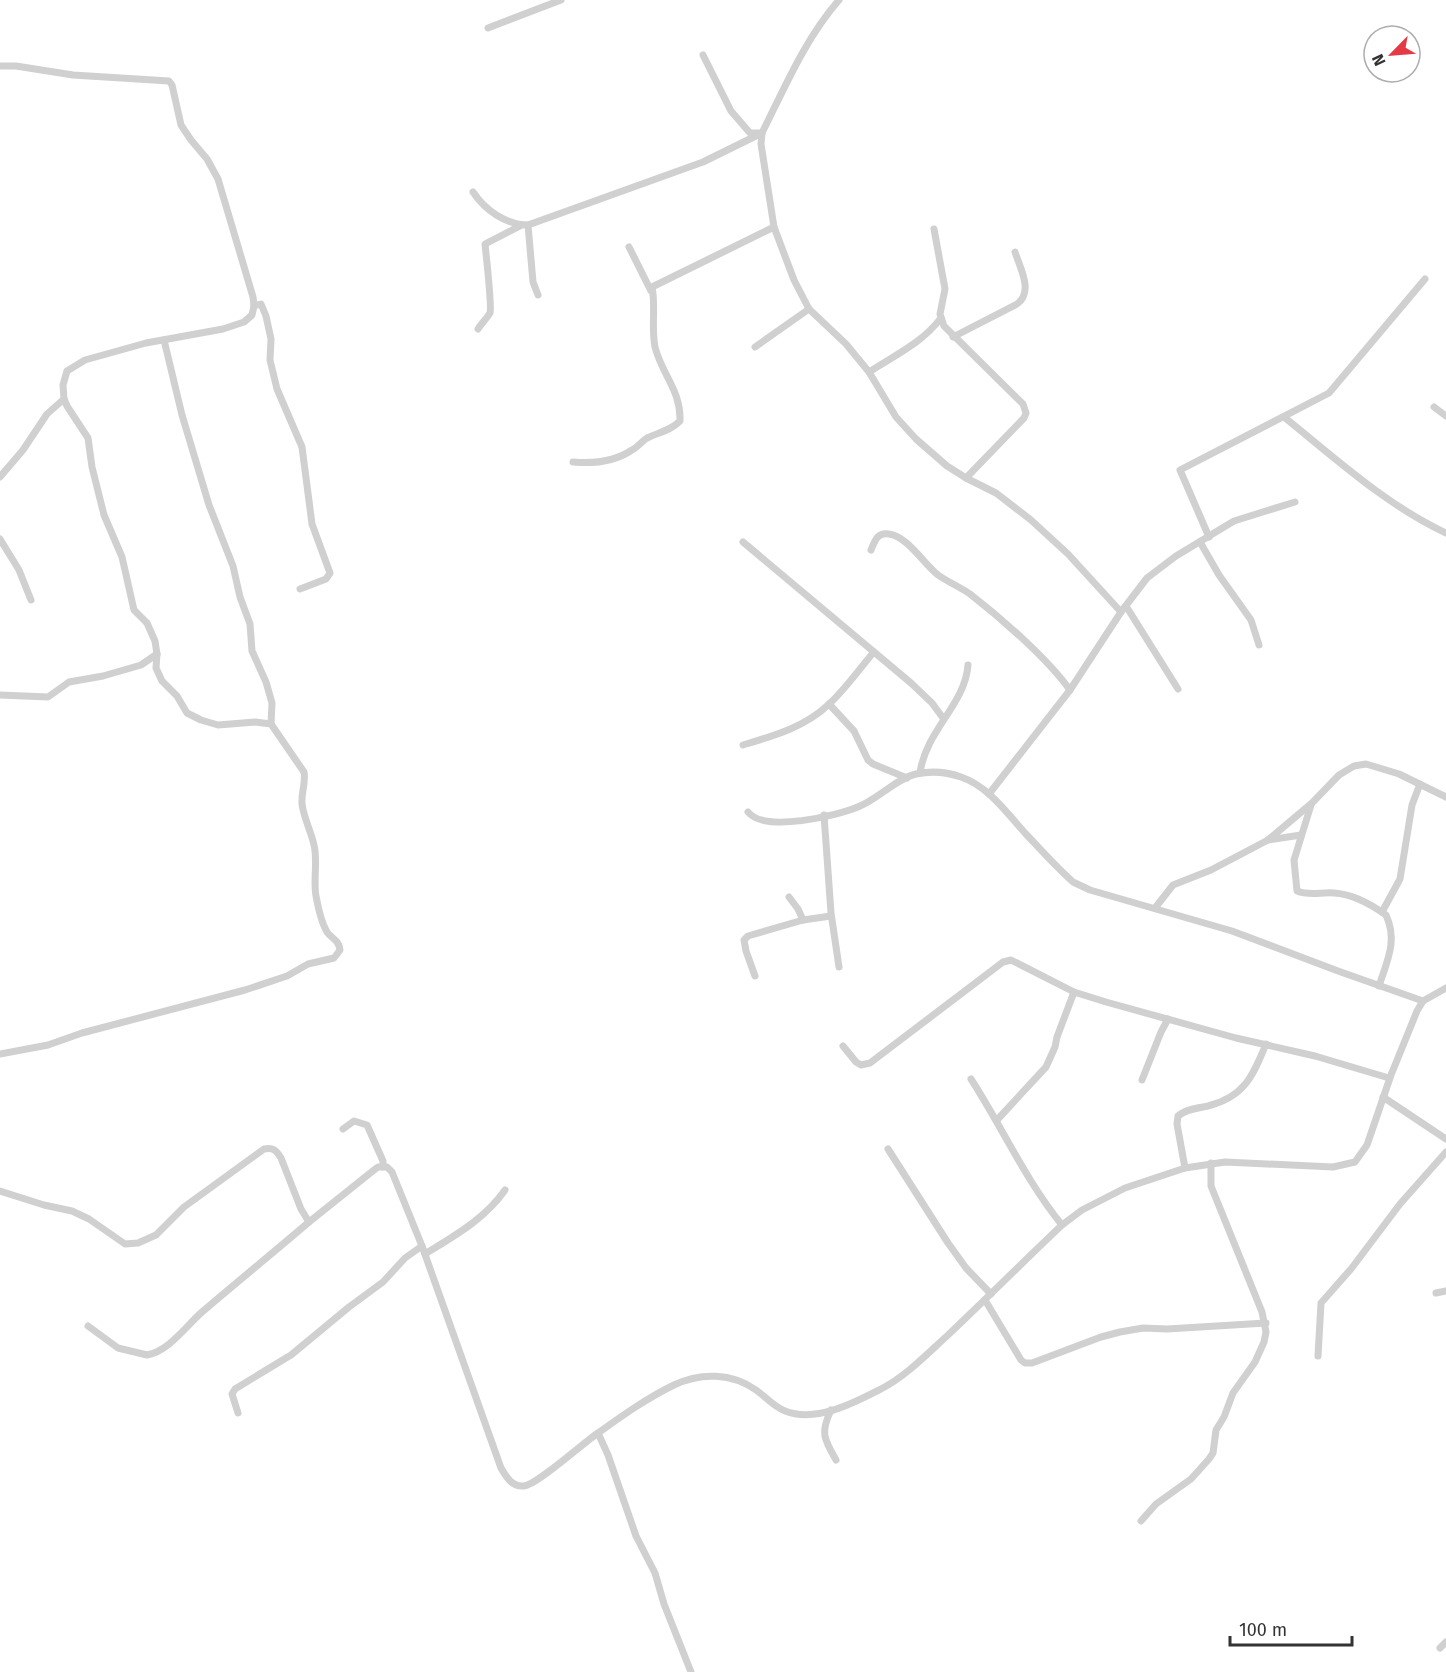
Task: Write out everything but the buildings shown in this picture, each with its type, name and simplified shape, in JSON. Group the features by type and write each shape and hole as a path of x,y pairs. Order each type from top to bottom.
{"street":[{"path":"530,0 534,9"},
{"path":"488,28 561,0"},
{"path":"839,0 821,21 797,62 762,134 761,144 774,227 794,280 809,309 846,344 869,372 896,417 916,439 947,466 996,494 1031,520 1068,554 1124,609 1178,689"},
{"path":"703,55 731,111 750,133 762,134"},
{"path":"0,66 16,66 73,75 169,81 172,85 181,125 207,159 218,179 253,297 254,306 249,319 238,325 164,340 78,362 67,371 64,377 64,399 71,414 88,438 104,515 122,557 134,610 147,623 151,631 157,654 156,668 159,676 177,696 188,713 201,720 218,725 255,722 271,724"},
{"path":"478,329 491,310 485,244 525,225 703,162 762,134"},
{"path":"473,192 483,205 506,221 525,225"},
{"path":"525,225 538,295"},
{"path":"573,462 598,462 624,456 647,439 671,430 680,421 681,406 659,360 654,344 652,287 774,227"},
{"path":"869,372 904,351 933,329 941,318 945,289 934,229"},
{"path":"629,247 654,296"},
{"path":"953,337 1017,304 1024,298 1026,286 1015,252"},
{"path":"1209,537 1180,471 1329,393 1425,279"},
{"path":"254,306 261,304 266,316 271,339 270,360 274,380 302,447 312,524 330,573 326,579 300,589"},
{"path":"755,347 809,309"},
{"path":"941,318 953,337 1023,404 1026,413 1024,418 966,478"},
{"path":"933,329 944,326"},
{"path":"0,1054 48,1045 82,1033 236,993 287,976 308,964 328,960 338,954 339,945 327,931 316,898 314,843 303,809 304,772 271,724 272,703 264,675 252,651 250,624 240,597 233,566 209,505 182,416 164,340"},
{"path":"0,477 23,450 47,414 64,399"},
{"path":"1434,407 1446,416"},
{"path":"1284,417 1384,496 1446,533"},
{"path":"989,794 1070,690 1147,578 1176,556 1234,520 1295,502"},
{"path":"871,550 876,538 884,534 892,534 906,543 937,574 971,595 1005,623 1060,676 1070,690"},
{"path":"0,539 19,570 31,600"},
{"path":"743,542 911,683 932,703 943,718"},
{"path":"1200,542 1219,575 1251,620 1258,645"},
{"path":"744,745 776,735 810,719 829,704 874,652"},
{"path":"0,695 48,697 69,682 103,676 141,665 157,654"},
{"path":"920,773 925,753 943,718 962,691 968,665"},
{"path":"829,704 854,731 868,760 907,778"},
{"path":"1155,908 1173,885 1211,870 1268,840 1312,803 1339,775 1354,766 1365,764 1400,774 1446,797"},
{"path":"748,812 760,821 772,823 797,821 860,806 907,778 920,773 943,773 961,777 989,794 1073,882 1090,890 1232,932 1423,1001"},
{"path":"1382,912 1400,879 1412,805 1420,784"},
{"path":"1312,803 1294,860 1297,891 1303,894 1336,892 1356,898 1386,915 1393,933 1391,950 1379,986"},
{"path":"824,815 831,916 839,967"},
{"path":"1268,840 1301,835"},
{"path":"789,897 798,909 802,920"},
{"path":"755,976 746,951 744,940 747,936 802,920 831,916"},
{"path":"843,1046 856,1062 861,1065 870,1063 1003,962 1011,960 1074,992 1389,1078"},
{"path":"88,1326 118,1348 147,1355 152,1354 164,1347 309,1222 374,1170 387,1167 392,1172 424,1250 501,1468 507,1479 515,1485 531,1484 598,1433 677,1383 703,1377 722,1376 740,1380 786,1412 805,1414 831,1410 856,1401 895,1381 985,1300 1062,1225 1082,1210 1125,1188 1185,1168 1211,1163 1333,1167 1355,1162 1368,1145 1389,1078 1423,1001 1446,988"},
{"path":"997,1120 1046,1067 1074,992"},
{"path":"1142,1080 1168,1019"},
{"path":"1185,1168 1177,1124 1178,1116 1183,1112 1231,1098 1252,1077 1266,1044"},
{"path":"971,1079 1040,1195 1062,1225"},
{"path":"1383,1098 1446,1139"},
{"path":"343,1129 354,1121 367,1125 383,1161 383,1167"},
{"path":"0,1191 72,1211 89,1219 124,1244 138,1243 156,1235 184,1207 260,1152 270,1148 276,1150 281,1158 301,1209 309,1222"},
{"path":"888,1149 948,1244 966,1268 991,1294"},
{"path":"1318,1356 1321,1304 1351,1269 1400,1204 1446,1152"},
{"path":"1140,1521 1156,1504 1191,1479 1209,1459 1216,1430 1233,1394 1264,1342 1266,1323 1211,1186 1211,1163"},
{"path":"238,1413 232,1399 235,1389 291,1355 383,1282 405,1258 464,1230 493,1206 504,1190"},
{"path":"1436,1293 1446,1291"},
{"path":"985,1300 1025,1363 1032,1363 1101,1336 1143,1328 1167,1329 1266,1323"},
{"path":"831,1410 824,1426 824,1433 836,1460"},
{"path":"598,1433 639,1543 655,1573 664,1604 691,1672"}]}
